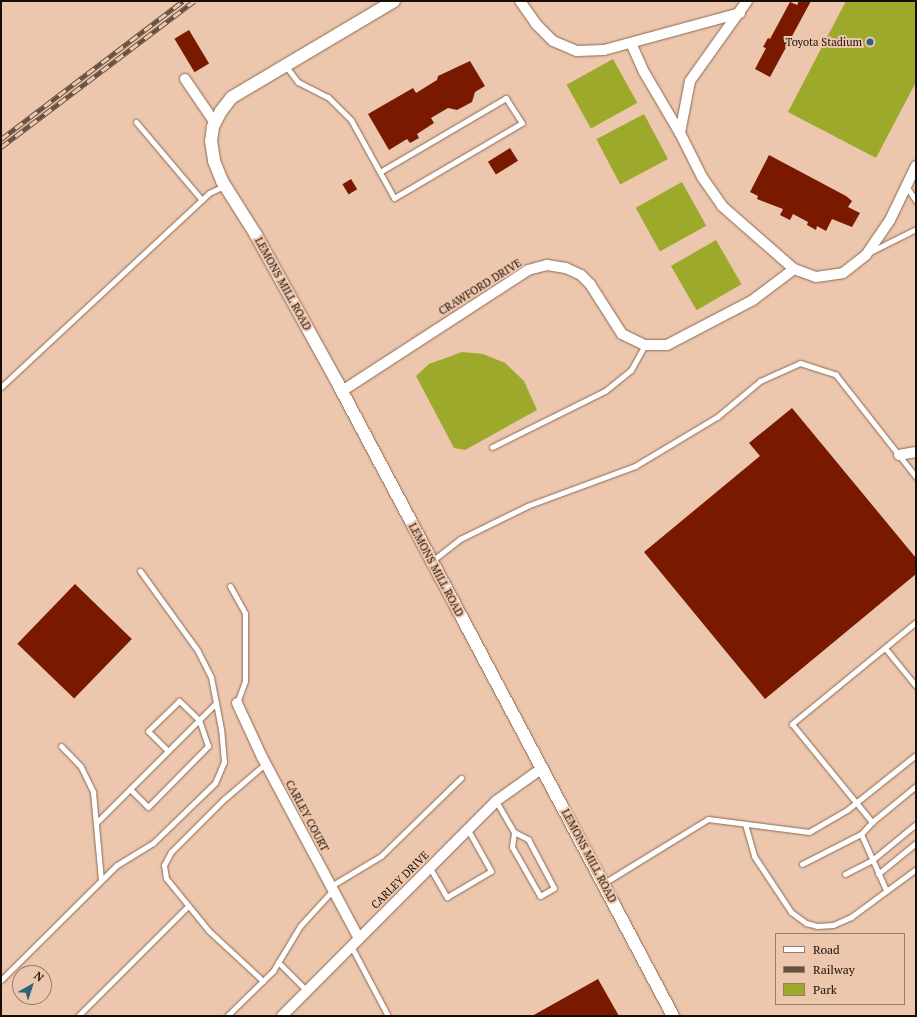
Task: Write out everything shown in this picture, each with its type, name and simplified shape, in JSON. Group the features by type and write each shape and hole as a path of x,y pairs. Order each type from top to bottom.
{"street":[{"name":"LEMONS MILL ROAD","path":"394,1 284,64 232,97 215,123 211,141 212,155 225,186 252,229 342,391 431,562 673,1016"},
{"path":"520,1 538,27 553,41 564,48 577,51 604,50 740,13"},
{"path":"680,133 690,81 740,13 747,1"},
{"path":"631,42 644,72 680,133 702,177 722,206 794,269 816,277 843,273 866,255 890,220 916,166"},
{"path":"185,79 215,123"},
{"name":"CRAWFORD DRIVE","path":"342,391 504,284 528,270 547,265 566,268 581,275 590,284 622,334 645,345 667,345 696,332 753,300 794,269"},
{"path":"899,455 916,452"},
{"name":"CARLEY COURT","path":"237,703 265,764 359,939"},
{"name":"CARLEY DRIVE","path":"282,1016 496,801 541,768"}],"lane":[{"path":"284,64 298,82 328,97 351,120 394,198 522,123 506,98 380,172"},
{"path":"136,122 202,200"},
{"path":"1,387 202,200 225,186"},
{"path":"906,186 916,201"},
{"path":"866,255 916,229"},
{"path":"492,447 605,391 631,370 645,345"},
{"path":"431,562 460,539 527,506 635,466 717,417 760,381 800,363 836,375 916,477"},
{"path":"1,980 117,865 153,842 215,783 224,762 222,729 211,677 198,652 140,571"},
{"path":"230,586 245,613 245,681 237,703"},
{"path":"872,822 792,724 916,622"},
{"path":"884,648 916,686"},
{"path":"130,789 148,807 208,746 199,720 179,701 148,731 168,751"},
{"path":"96,823 216,703"},
{"path":"61,746 81,767 93,792 102,880"},
{"path":"603,883 708,819 809,832 857,802 916,755"},
{"path":"263,981 209,931 166,878 164,865 171,852 223,800 265,764"},
{"path":"227,1016 263,981 278,962 300,926 332,888 381,856 461,778"},
{"path":"802,864 861,834 872,822 916,786"},
{"path":"496,801 514,832 528,839 554,888 540,896 512,847 514,832"},
{"path":"745,824 760,867 791,912 806,923 826,926 842,922 916,869"},
{"path":"845,874 871,861 916,824"},
{"path":"430,868 447,897 491,871 468,830"},
{"path":"861,834 871,861 886,890"},
{"path":"878,874 916,843"},
{"path":"78,1016 188,906"},
{"path":"351,946 388,1016"},
{"path":"278,962 307,991"}],"green space":[{"name":"Toyota Stadium","path":"846,1 916,1 916,82 876,158 788,112"},
{"path":"613,59 637,103 591,128 567,85"},
{"path":"644,114 668,159 620,184 596,139"},
{"path":"682,182 706,226 660,251 636,208"},
{"path":"716,240 742,284 696,310 671,266"},
{"path":"462,352 483,354 505,363 524,381 537,410 465,450 454,448 416,376 429,364"}],"building":[{"path":"799,1 811,1 770,77 755,69 766,48 763,47 768,38 770,39 790,2 797,5"},
{"path":"189,30 209,63 195,72 174,39"},
{"path":"470,61 485,86 475,92 472,102 457,110 448,108 431,118 434,123 417,134 419,138 410,143 407,139 389,150 368,114 413,88 416,93 437,80 438,76"},
{"path":"510,148 518,161 496,174 488,162"},
{"path":"769,155 846,196 852,201 848,207 860,213 852,227 832,219 826,231 817,226 816,230 807,225 808,222 793,214 790,220 780,215 783,209 757,199 758,196 750,192"},
{"path":"351,179 357,189 349,194 342,184"},
{"path":"792,408 916,558 916,574 765,699 644,552 760,456 749,443"},
{"path":"75,584 132,639 74,699 17,644"},
{"path":"598,979 619,1016 532,1016"}],"railway":[{"path":"1,139 183,1"},
{"path":"1,147 194,1"}],"place":[{"name":"Toyota Stadium","path":"870,42"}]}
